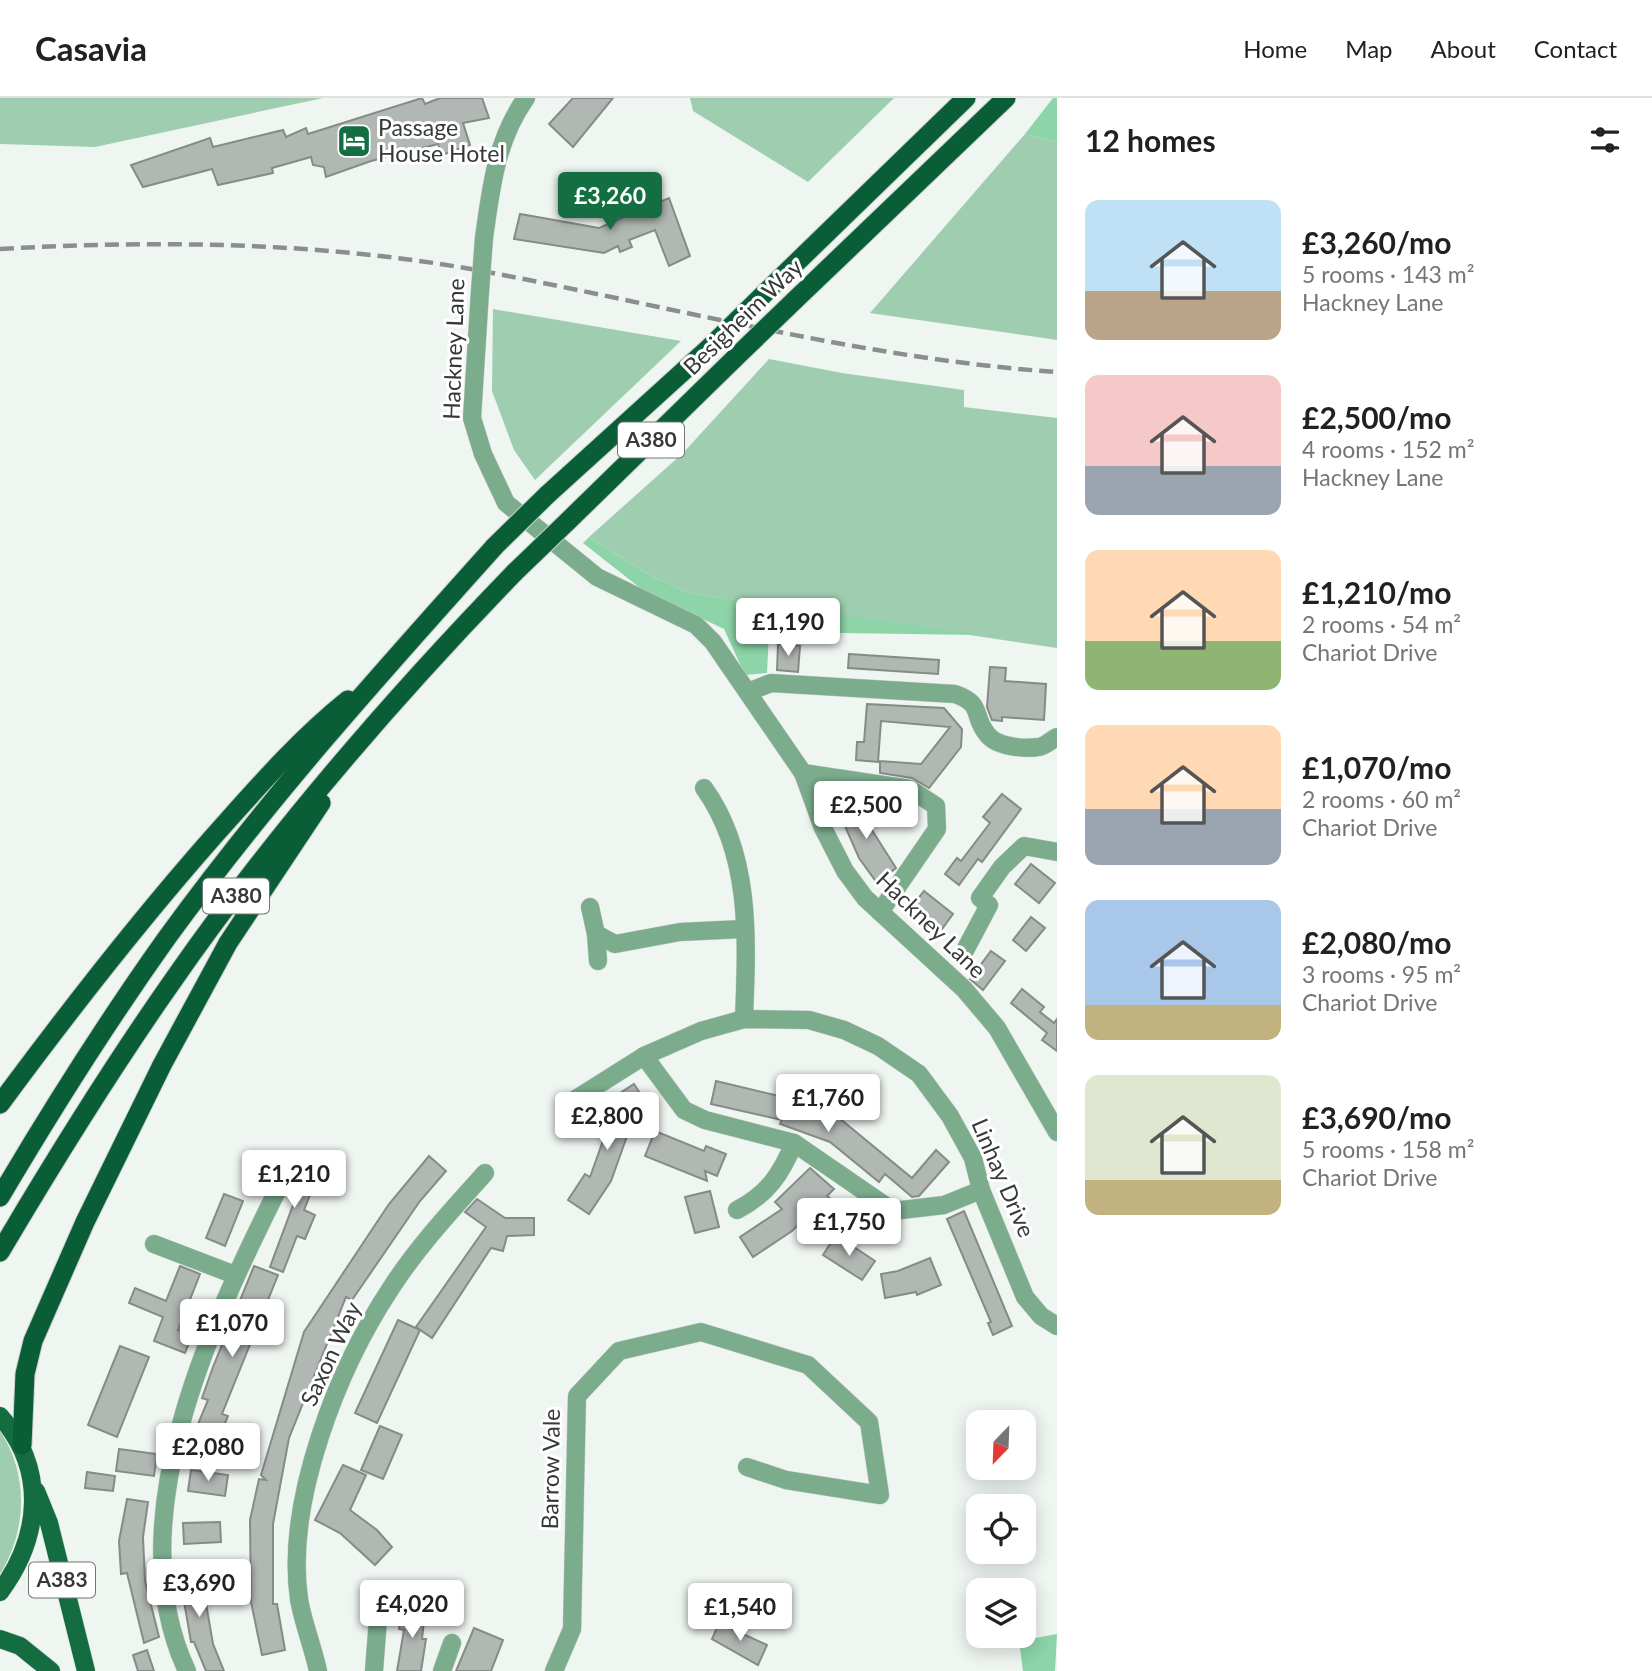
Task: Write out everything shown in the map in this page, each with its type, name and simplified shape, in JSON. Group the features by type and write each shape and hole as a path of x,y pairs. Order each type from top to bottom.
{"highway":[{"name":"Besigheim Way","path":"381,673 495,546 547,495 710,347 966,98"},
{"name":"Besigheim Way","path":"356,746 515,572 1006,98"},
{"name":"A380","path":"0,1104 113,954 225,824 314,727 381,673"},
{"name":"A380","path":"0,1196 111,1019 168,937 253,826 381,673"},
{"name":"A380","path":"0,1252 119,1058 175,976 356,746"},
{"name":"A380","path":"22,1445 25,1374 33,1341 121,1145 228,943 308,826 356,746"}],"main road":[{"path":"0,1416 22,1445 36,1491 20,1559 0,1592"},
{"name":"A383","path":"36,1491 49,1524 86,1671"},
{"path":"0,1639 20,1646 51,1671"}],"street":[{"name":"Hackney Lane","path":"526,98 511,118 492,177 484,238 472,418 483,454 506,503 597,577 695,625 713,642 803,773 823,828 845,871 880,912 964,989 997,1028 1057,1132"},
{"path":"748,692 771,684 956,694 969,699 978,710 987,735 1004,745 1040,747 1057,737"},
{"path":"803,773 910,789 927,797 936,806 937,829 880,912"},
{"path":"704,788 722,816 735,847 741,877 744,1019"},
{"path":"962,956 989,905 980,898 1002,867 1024,846 1057,852"},
{"path":"590,907 596,934 597,961"},
{"path":"596,934 615,944 680,932 743,929"},
{"name":"Linhay Drive","path":"572,1102 644,1056 701,1031 744,1019 809,1020 844,1030 878,1046 919,1074 950,1116 973,1158 981,1190 1025,1297 1041,1316 1057,1326"},
{"path":"644,1056 684,1110 705,1119 794,1143 893,1211 944,1205 981,1190"},
{"path":"737,1210 768,1191 782,1172 794,1143"},
{"name":"Saxon Way","path":"318,1671 299,1599 298,1548 303,1509 321,1433 348,1369 390,1289 431,1234 485,1173"},
{"path":"187,1671 174,1643 164,1571 172,1458 192,1385 235,1275 277,1191"},
{"path":"154,1244 235,1275"},
{"name":"Barrow Vale","path":"554,1671 572,1629 577,1395 619,1351 701,1332 808,1365 869,1422 880,1496 786,1480 747,1467"},
{"path":"374,1671 378,1619"},
{"path":"442,1671 452,1643"}],"green space":[{"path":"0,98 323,98 95,147 0,144"},
{"path":"690,98 894,98 808,182 693,111"},
{"path":"1053,98 1057,98 1057,142 1025,134"},
{"path":"1025,134 1057,142 1057,340 870,313"},
{"path":"493,309 681,341 535,480 514,450 492,391"},
{"path":"769,359 842,373 964,390 964,407 1057,418 1057,648 688,593 646,573 589,537 683,453"},
{"path":"589,537 646,573 688,593 980,635 769,632 767,673 745,675 724,629 644,591 583,543"},
{"path":"0,1431 16,1465 21,1502 15,1540 0,1574"},
{"path":"1057,1634 1055,1671 1023,1671 1020,1648 1036,1648 1036,1638"}],"building":[{"name":"Passage House Hotel","path":"422,98 425,104 440,98 482,98 489,118 463,123 470,145 442,155 438,144 371,161 326,177 324,167 313,165 311,157 272,168 273,173 218,185 212,169 143,187 131,165 210,138 213,147 283,130 286,137 306,128 308,134"},
{"path":"573,98 613,98 573,147 549,124"},
{"path":"669,198 690,256 669,266 655,230 629,240 632,247 620,252 618,246 604,253 514,239 520,214 599,228"},
{"path":"778,644 800,646 798,672 777,670"},
{"path":"849,654 939,660 938,674 848,668"},
{"path":"990,667 1006,668 1005,681 1046,684 1044,720 1002,717 1002,721 992,720 987,707"},
{"path":"867,704 944,708 962,729 961,747 929,788 912,778 880,773 880,761 921,764 950,727 881,721 878,762 856,760 857,742 864,742"},
{"path":"1002,794 1021,809 982,862 978,859 959,885 945,874 957,858 961,861 990,823 983,817"},
{"path":"860,799 870,827 896,868 877,883 859,858 837,808"},
{"path":"1031,864 1055,883 1039,903 1015,884"},
{"path":"924,891 953,914 942,929 913,905"},
{"path":"1031,917 1045,928 1026,951 1013,940"},
{"path":"991,951 1005,961 983,990 970,979"},
{"path":"1022,989 1044,1007 1040,1012 1054,1023 1057,1019 1057,1051 1042,1040 1047,1033 1011,1003"},
{"path":"716,1081 779,1096 839,1118 912,1178 936,1150 949,1162 919,1196 912,1197 885,1174 879,1182 830,1142 780,1124 782,1120 711,1104"},
{"path":"634,1084 645,1101 615,1120 631,1125 611,1181 589,1214 568,1200 585,1174 590,1177 614,1110 608,1101"},
{"path":"655,1131 704,1151 706,1146 726,1154 717,1176 705,1171 707,1181 645,1156"},
{"path":"429,1156 446,1171 420,1201 352,1300 346,1297 289,1438 273,1524 273,1604 277,1604 285,1650 262,1655 251,1602 250,1520 259,1479 266,1480 261,1475 304,1332 389,1204"},
{"path":"278,1159 318,1175 304,1210 315,1215 305,1239 297,1236 283,1272 270,1267 299,1189 271,1178"},
{"path":"810,1168 834,1189 827,1196 849,1212 836,1231 810,1213 792,1231 753,1257 740,1237 782,1209 775,1202"},
{"path":"710,1191 719,1227 695,1233 685,1197"},
{"path":"224,1194 243,1201 225,1246 206,1238"},
{"path":"477,1199 505,1218 534,1218 534,1235 507,1236 503,1251 491,1248 432,1338 416,1327 486,1227 465,1212"},
{"path":"964,1211 1012,1326 993,1335 988,1323 991,1322 947,1219"},
{"path":"836,1235 875,1261 862,1280 823,1255"},
{"path":"930,1258 941,1285 917,1295 916,1292 885,1298 881,1274 898,1271"},
{"path":"180,1266 200,1274 178,1330 192,1336 185,1353 154,1341 163,1317 129,1303 135,1288 166,1301"},
{"path":"254,1266 278,1275 222,1414 228,1416 212,1455 189,1446 208,1400 202,1398 213,1367"},
{"path":"398,1320 420,1330 377,1423 355,1413"},
{"path":"120,1346 149,1357 117,1437 88,1425"},
{"path":"380,1426 402,1435 383,1479 361,1470"},
{"path":"119,1449 157,1454 154,1476 116,1471"},
{"path":"343,1465 366,1475 350,1510 377,1530 392,1547 375,1565 340,1533 315,1520"},
{"path":"191,1470 228,1475 225,1496 188,1491"},
{"path":"87,1472 115,1476 113,1491 85,1488"},
{"path":"127,1499 148,1502 143,1537 145,1581 159,1637 144,1643 127,1573 121,1574 119,1541"},
{"path":"220,1522 221,1542 184,1544 183,1523"},
{"path":"200,1569 213,1644 224,1671 206,1671 194,1642 191,1642 179,1572"},
{"path":"401,1608 425,1611 422,1639 426,1639 421,1671 397,1671 404,1630 399,1629"},
{"path":"719,1623 767,1645 758,1665 712,1639"},
{"path":"474,1628 503,1640 491,1671 456,1671"},
{"path":"147,1650 154,1671 138,1671 133,1655"}],"railway":[{"path":"0,249 177,244 354,253 471,269 837,343 984,365 1057,372"}],"place":[{"name":"Passage House Hotel","path":"354,141"}]}
